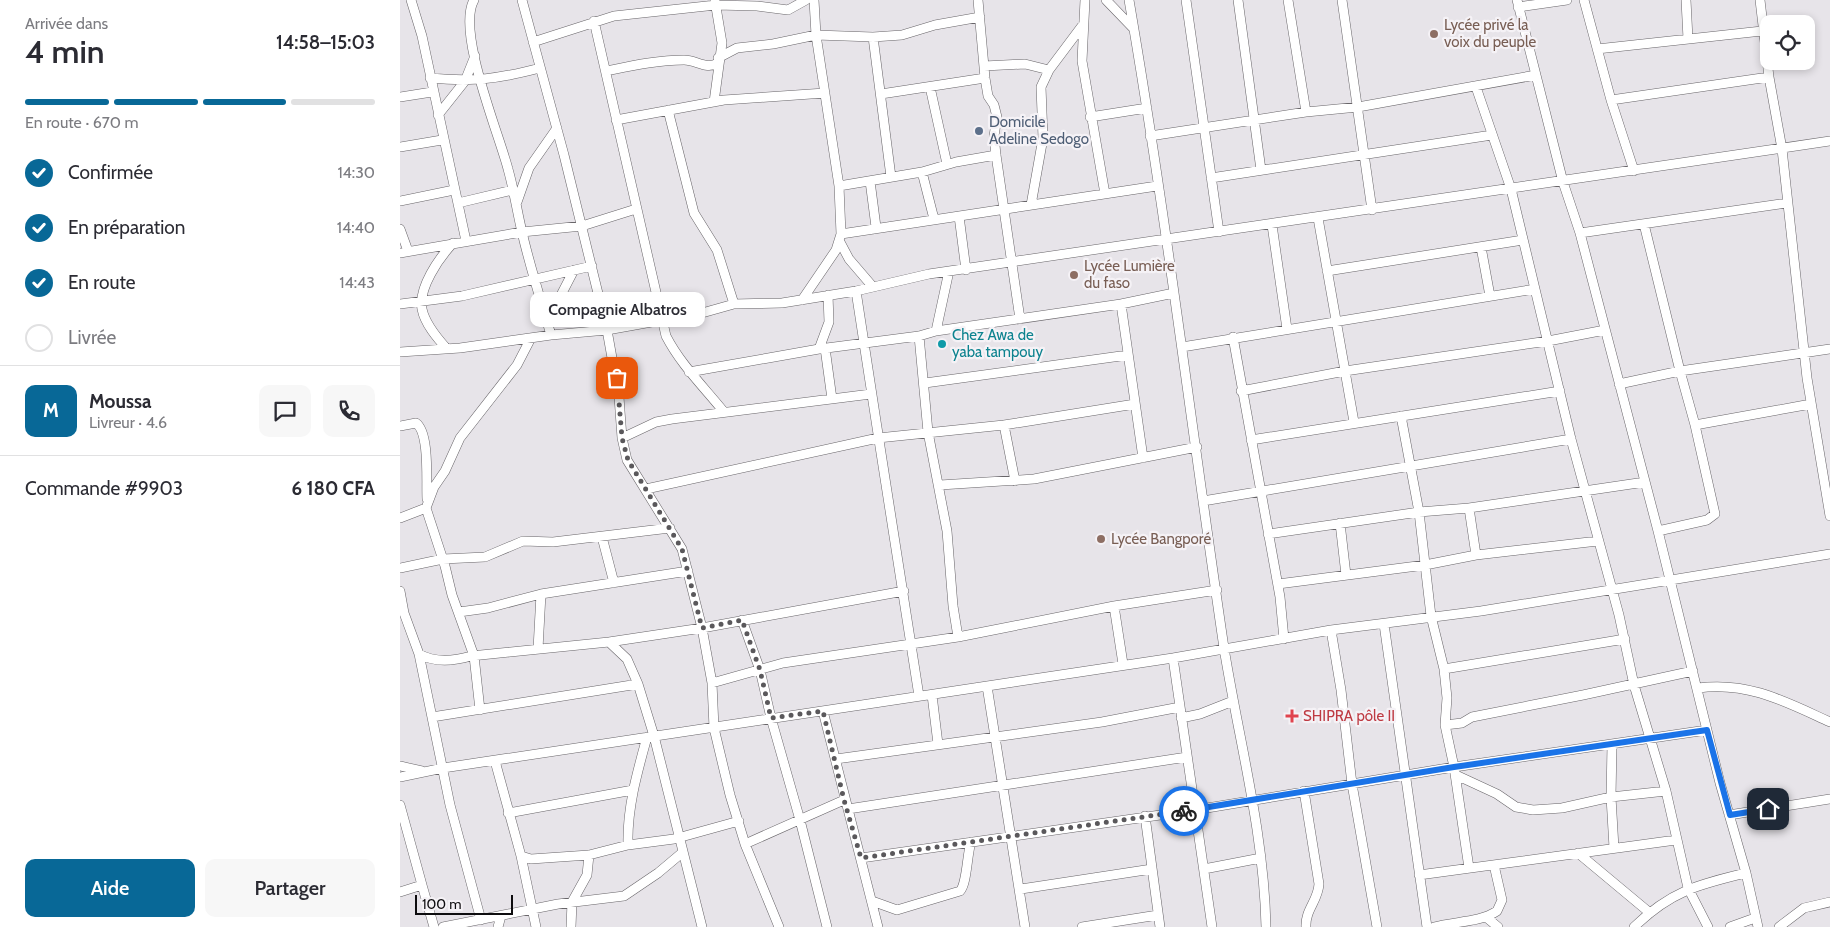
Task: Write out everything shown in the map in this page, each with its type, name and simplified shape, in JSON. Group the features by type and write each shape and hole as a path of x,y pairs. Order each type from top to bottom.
{"street":[{"path":"411,0 466,241"},
{"path":"474,0 468,17 475,56 492,125 506,160 522,232 551,335"},
{"path":"522,0 582,226 607,330 618,388 622,438 628,460 682,549 702,628 712,683 714,728 730,795 745,844 779,927"},
{"path":"533,42 614,16 715,2 788,10 806,0"},
{"path":"814,0 816,35 839,186 840,238 848,258 873,287"},
{"path":"978,0 985,78 988,96 994,106 997,117 994,136 996,155 1020,319"},
{"path":"1085,0 1082,26 1082,61 1090,117 1105,194"},
{"path":"1106,0 1134,28"},
{"path":"1129,0 1147,108 1197,447 1224,648 1253,800 1266,927"},
{"path":"1186,0 1219,232"},
{"path":"1238,0 1261,170"},
{"path":"1288,0 1306,112"},
{"path":"1342,0 1372,210"},
{"path":"1568,0 1518,4 1563,182 1580,233 1671,580 1707,730 1746,873 1756,923 1730,927"},
{"path":"1584,0 1611,100 1634,171"},
{"path":"1686,0 1688,39"},
{"path":"1760,0 1761,15"},
{"path":"714,102 718,61 722,43 715,2"},
{"path":"606,71 689,60 709,66 737,48 773,44 816,35 873,37 902,35 935,25 980,17"},
{"path":"594,21 636,209 664,320 666,336 674,351 690,372 724,412"},
{"path":"1030,205 1043,144 1041,86 1050,70 1082,26"},
{"path":"1597,49 1760,30"},
{"path":"873,37 891,177"},
{"path":"438,115 465,82 475,56"},
{"path":"984,66 1025,64 1050,70"},
{"path":"430,78 465,82 504,78 540,68"},
{"path":"1768,70 1782,149 1810,404 1830,516"},
{"path":"1150,136 1306,112 1358,107 1536,75"},
{"path":"1611,100 1769,77"},
{"path":"881,94 985,78"},
{"path":"930,87 947,164"},
{"path":"1476,87 1510,189 1584,490 1625,639 1634,685 1666,791 1688,888 1708,927"},
{"path":"400,97 432,92"},
{"path":"616,120 714,102 825,93"},
{"path":"1090,117 1147,108"},
{"path":"668,110 694,213 717,250 734,304"},
{"path":"517,203 529,168 556,128"},
{"path":"1211,178 1492,135"},
{"path":"400,147 442,140"},
{"path":"400,352 447,349 551,335 607,330 664,320 734,304 782,303 856,291 929,274 1563,182 1830,141"},
{"path":"839,186 922,172 947,164 996,155"},
{"path":"922,172 934,219"},
{"path":"870,181 876,227"},
{"path":"802,300 840,238 876,227 1157,186"},
{"path":"400,201 454,190"},
{"path":"458,203 513,190"},
{"path":"1580,233 1787,203"},
{"path":"400,229 404,252 522,232 582,226 636,209"},
{"path":"959,216 966,270"},
{"path":"1318,218 1354,422"},
{"path":"1272,224 1287,329"},
{"path":"1644,224 1680,371 1696,425 1714,516 1707,520 1658,531"},
{"path":"1327,271 1523,240"},
{"path":"447,349 432,331 422,309 422,302 433,269 453,243"},
{"path":"1480,247 1490,296"},
{"path":"400,304 462,296 592,266"},
{"path":"547,322 574,270"},
{"path":"936,331 949,271"},
{"path":"1182,347 1535,289"},
{"path":"856,291 889,518 904,591 919,696"},
{"path":"690,372 822,348 919,336 936,331 1121,304 1174,293"},
{"path":"828,295 829,322 822,348 832,399"},
{"path":"1121,304 1143,458"},
{"path":"1241,391 1344,370 1548,341 1605,330"},
{"path":"919,336 925,382 928,432 940,486 958,637"},
{"path":"400,518 427,505 460,438 517,365 531,338"},
{"path":"1233,338 1241,391 1278,584 1284,639"},
{"path":"1619,384 1680,371 1830,349"},
{"path":"925,382 1128,355"},
{"path":"1250,440 1354,422 1560,391"},
{"path":"622,438 656,422 871,394"},
{"path":"646,489 878,438 1004,425 1135,404"},
{"path":"1696,425 1810,404"},
{"path":"1401,416 1420,512 1431,616 1444,669 1447,698 1445,725 1455,771 1470,868"},
{"path":"400,426 416,423 421,430 426,458 427,505 452,595 474,656 480,710"},
{"path":"1004,425 1015,481"},
{"path":"1204,502 1571,439"},
{"path":"940,486 1015,481 1197,447"},
{"path":"1268,534 1420,512 1469,508 1645,482"},
{"path":"1469,508 1476,555"},
{"path":"1340,523 1346,575"},
{"path":"400,568 443,559 485,557 523,541 553,542 670,528"},
{"path":"602,536 614,583"},
{"path":"1278,584 1425,565 1476,555 1598,541"},
{"path":"400,777 443,768 650,736 714,728 1123,664 1173,658 1330,630 1481,611 1610,588 1830,554"},
{"path":"459,612 488,608 541,594 688,571"},
{"path":"712,683 792,662 958,637 1114,606 1217,590"},
{"path":"400,591 402,613 419,654 450,805 481,920"},
{"path":"419,654 443,661 459,660 474,656 609,642 702,628 904,591"},
{"path":"538,649 541,594"},
{"path":"1114,606 1123,664"},
{"path":"742,620 760,670 827,927"},
{"path":"1384,624 1427,927"},
{"path":"1330,630 1341,690 1352,784 1377,927"},
{"path":"1444,669 1625,639"},
{"path":"609,642 627,659 638,684 650,736 680,837 702,927"},
{"path":"1173,658 1212,927"},
{"path":"1445,725 1462,723 1472,717 1634,685 1693,671"},
{"path":"432,717 638,684"},
{"path":"1698,688 1727,685 1744,688 1783,701 1830,722"},
{"path":"987,686 997,736 1003,786 1021,889 1025,927"},
{"path":"932,695 938,744"},
{"path":"1182,718 1200,714 1234,701"},
{"path":"836,759 1102,722 1180,707"},
{"path":"823,711 836,759 844,800 848,809 878,927"},
{"path":"861,858 1195,810 1405,776 1455,771 1707,730"},
{"path":"628,845 627,823 633,790 650,736"},
{"path":"1612,745 1611,797 1614,848"},
{"path":"848,809 1187,757"},
{"path":"495,761 521,856 536,927"},
{"path":"400,766 423,772"},
{"path":"1455,771 1497,794 1516,807 1533,810 1562,808 1611,797 1666,791"},
{"path":"508,813 633,790"},
{"path":"1304,791 1318,884 1318,893 1307,914 1306,927"},
{"path":"1730,815 1830,798"},
{"path":"745,844 844,800"},
{"path":"400,805 434,927"},
{"path":"1145,816 1160,927"},
{"path":"521,856 538,860 589,855 628,845 680,837 738,821"},
{"path":"1419,875 1676,840"},
{"path":"872,901 897,910 960,891 964,886 966,858 971,842"},
{"path":"443,927 572,902 624,896 658,873 683,852"},
{"path":"1578,854 1650,913"},
{"path":"571,927 572,902 587,876 589,855"},
{"path":"1204,869 1260,858"},
{"path":"1434,927 1450,922 1486,917 1497,911 1502,900 1494,865"},
{"path":"1021,889 1152,869"},
{"path":"1634,927 1670,897 1688,888 1746,873"},
{"path":"400,892 422,885"},
{"path":"1779,927 1804,908 1830,902"},
{"path":"1082,927 1158,914"},
{"path":"498,927 500,916"},
{"path":"1486,917 1498,927"}],"way so far":[{"path":"617,378 622,438 628,460 682,549 702,628 742,620 760,670 771,718 823,711 836,759 844,800 861,858 1184,811"}],"place":[{"name":"Lycée privé la voix du peuple","path":"1434,34"},
{"name":"Domicile Adeline Sedogo","path":"979,131"},
{"name":"Lycée Lumière du faso","path":"1074,275"},
{"name":"Chez Awa de yaba tampouy","path":"942,344"},
{"name":"Compagnie Albatros","path":"617,378"},
{"name":"Lycée Bangporé","path":"1101,539"},
{"name":"SHIPRA pôle II","path":"1292,716"}],"route":[{"path":"1184,811 1454,767 1707,730 1730,815 1768,809"}]}
